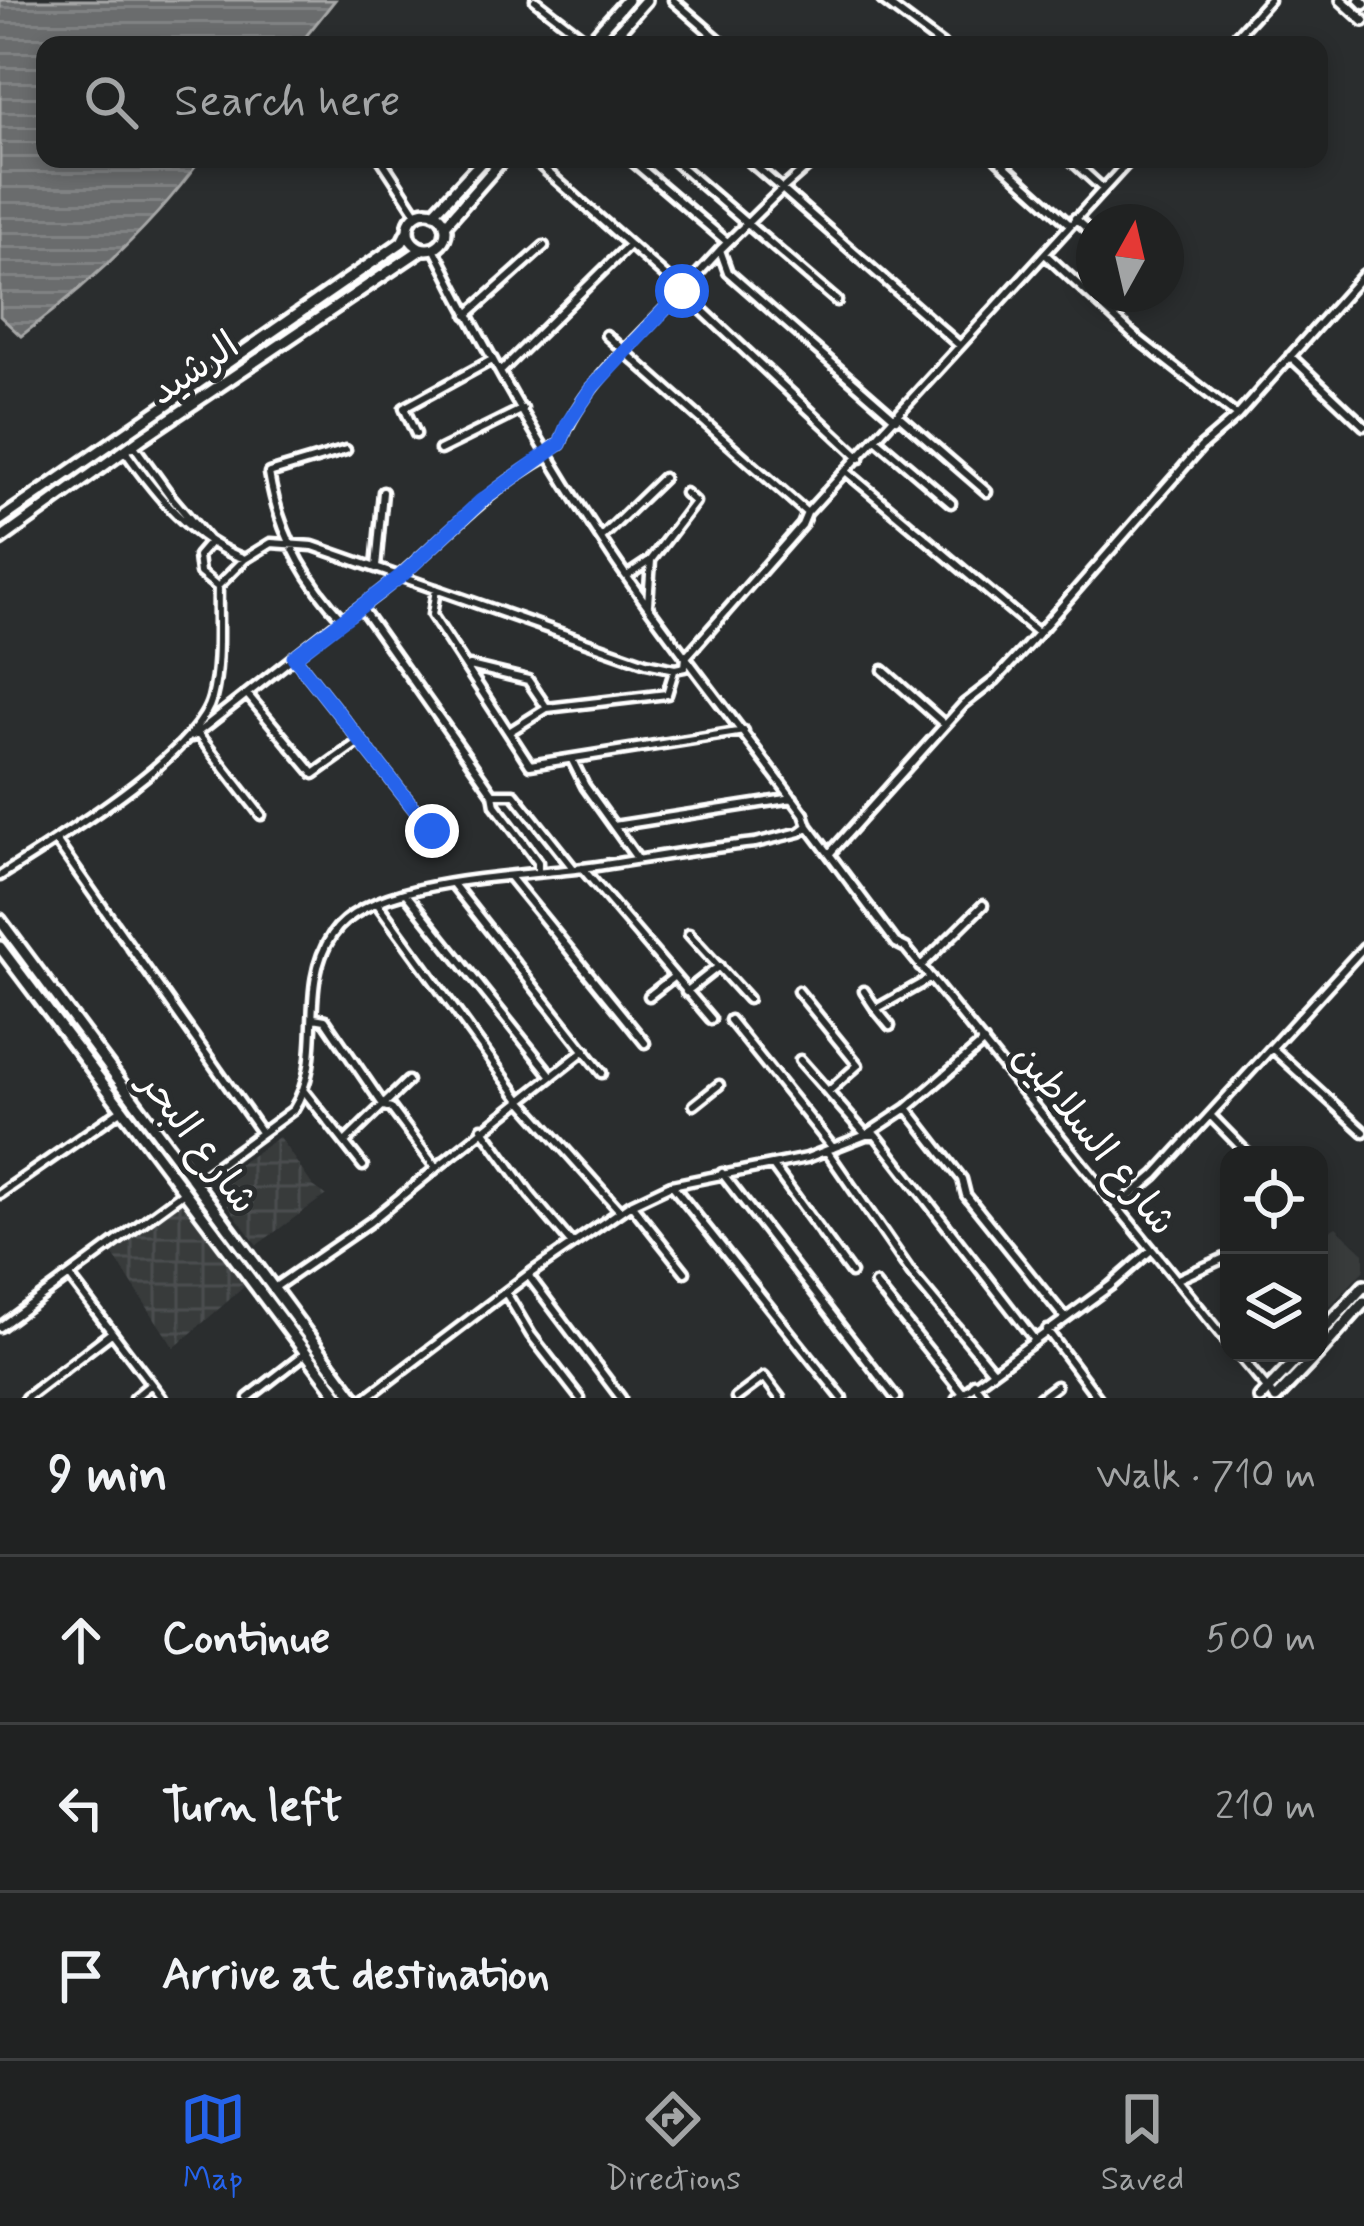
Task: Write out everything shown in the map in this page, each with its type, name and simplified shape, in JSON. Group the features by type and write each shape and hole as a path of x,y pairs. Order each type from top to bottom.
{"main road":[{"path":"595,36 627,0"},
{"path":"617,36 646,0"},
{"path":"476,168 434,213 417,214 407,232 413,245 428,249 445,236 445,225 495,168"},
{"path":"434,213 445,225"},
{"name":"الرشيد","path":"0,520 402,242 407,232"},
{"name":"الرشيد","path":"0,540 129,447 428,249"},
{"name":"شارع البحر","path":"0,920 355,1398"},
{"name":"شارع البحر","path":"0,947 340,1398"},
{"path":"232,1254 242,1246"},
{"path":"1328,1325 1364,1286"},
{"path":"1328,1343 1364,1302"},
{"path":"1270,1396 1296,1362"},
{"path":"1270,1396 1309,1362"}],"street":[{"path":"535,0 578,36"},
{"path":"673,0 715,36"},
{"path":"882,0 930,36"},
{"path":"1236,36 1269,0"},
{"path":"1341,0 1364,21"},
{"path":"387,168 417,214"},
{"path":"543,168 860,458"},
{"path":"640,168 726,242"},
{"path":"682,168 837,301"},
{"path":"758,168 959,345"},
{"path":"0,876 56,841 175,751 401,576 481,501 560,444 593,386 726,242 806,168"},
{"path":"1008,168 1076,224"},
{"path":"1080,168 1102,188"},
{"path":"175,751 211,703 218,586 245,559 271,543 313,546 646,663 685,667 686,657 802,525 807,513 1122,168"},
{"path":"500,372 629,244"},
{"path":"467,315 544,246"},
{"name":"شارع السلاطين","path":"428,249 601,538 793,798 808,826 896,943 931,978 1220,1333"},
{"path":"720,250 728,272"},
{"path":"1045,254 1133,335 1237,416"},
{"path":"700,272 712,268 728,272 987,492"},
{"path":"831,852 945,725 995,680 1201,447 1237,416 1364,274"},
{"path":"606,335 807,513"},
{"path":"1290,356 1364,426"},
{"path":"416,434 404,408 493,359"},
{"path":"440,450 524,409"},
{"path":"877,440 951,503"},
{"path":"129,447 149,485 200,538 245,559"},
{"path":"342,619 289,544 276,517 269,473 346,450"},
{"path":"846,471 1038,632"},
{"path":"601,538 663,478"},
{"path":"376,567 383,492"},
{"path":"627,576 651,560 695,502 685,493"},
{"path":"210,542 198,556 200,573 218,586"},
{"path":"648,604 651,560"},
{"path":"436,590 432,615 530,765 744,731"},
{"path":"361,607 493,794 495,805 538,862 538,873"},
{"path":"294,657 432,831"},
{"path":"467,665 528,680 547,708"},
{"path":"509,732 547,708 667,694 675,669"},
{"path":"883,670 945,725"},
{"path":"247,694 314,774 360,741"},
{"path":"197,733 261,815"},
{"path":"572,760 636,857"},
{"path":"493,794 514,794 711,1019"},
{"path":"614,826 793,798"},
{"path":"194,1183 293,1110 304,1091 314,1052 313,980 332,935 355,914 377,903 453,884 755,842 808,826"},
{"path":"56,841 262,1132"},
{"path":"510,877 645,1042"},
{"path":"453,884 602,1073"},
{"path":"407,895 551,1076"},
{"path":"377,903 520,1100 620,1211"},
{"path":"920,967 983,905"},
{"path":"689,934 748,999"},
{"path":"1117,1207 1155,1175 1364,947"},
{"path":"686,992 719,966"},
{"path":"650,996 672,978"},
{"path":"876,1009 931,978"},
{"path":"798,991 858,1065 828,1092"},
{"path":"864,992 890,1026"},
{"path":"314,1018 325,1020 384,1106 391,1108 436,1168"},
{"path":"730,1020 830,1149 912,1274 992,1370"},
{"path":"366,1398 631,1204 671,1185 721,1172 773,1166 866,1135 908,1108 984,1042"},
{"path":"1273,1049 1364,1132"},
{"path":"274,1288 370,1222 482,1128 585,1051"},
{"path":"800,1060 866,1135 876,1135 1034,1340"},
{"path":"345,1142 409,1081"},
{"path":"694,1105 719,1085"},
{"path":"304,1091 363,1166"},
{"path":"908,1108 962,1179 966,1195 1064,1317"},
{"path":"0,1194 121,1110"},
{"path":"1210,1115 1241,1146"},
{"path":"482,1128 572,1244"},
{"path":"773,1166 851,1273"},
{"path":"721,1172 896,1398"},
{"path":"671,1185 842,1398"},
{"path":"0,1328 184,1192"},
{"path":"631,1204 685,1272"},
{"path":"874,1284 960,1395 1110,1286 1150,1251"},
{"path":"1176,1280 1220,1260"},
{"path":"528,1275 621,1398"},
{"path":"70,1277 162,1398"},
{"path":"506,1293 531,1335 580,1398"},
{"path":"1047,1330 1097,1398"},
{"path":"26,1398 111,1334"},
{"path":"248,1398 306,1353"},
{"path":"1244,1362 1270,1396"},
{"path":"736,1398 764,1377 780,1398"},
{"path":"974,1383 985,1398"},
{"path":"134,1398 152,1384"},
{"path":"1040,1398 1056,1386"}],"shaded area":[{"path":"0,0 335,0 306,36 36,36 36,168 194,168 118,254 21,336 0,316"},
{"path":"279,1137 313,1186 326,1195 257,1245 211,1183"},
{"path":"184,1199 244,1287 174,1348 112,1253"},
{"path":"1336,1227 1364,1253 1364,1270 1328,1308 1328,1254 1328,1231"}],"route":[{"path":"432,831 294,657 401,576 481,501 548,456 546,452 560,444 593,386 682,291"}]}
